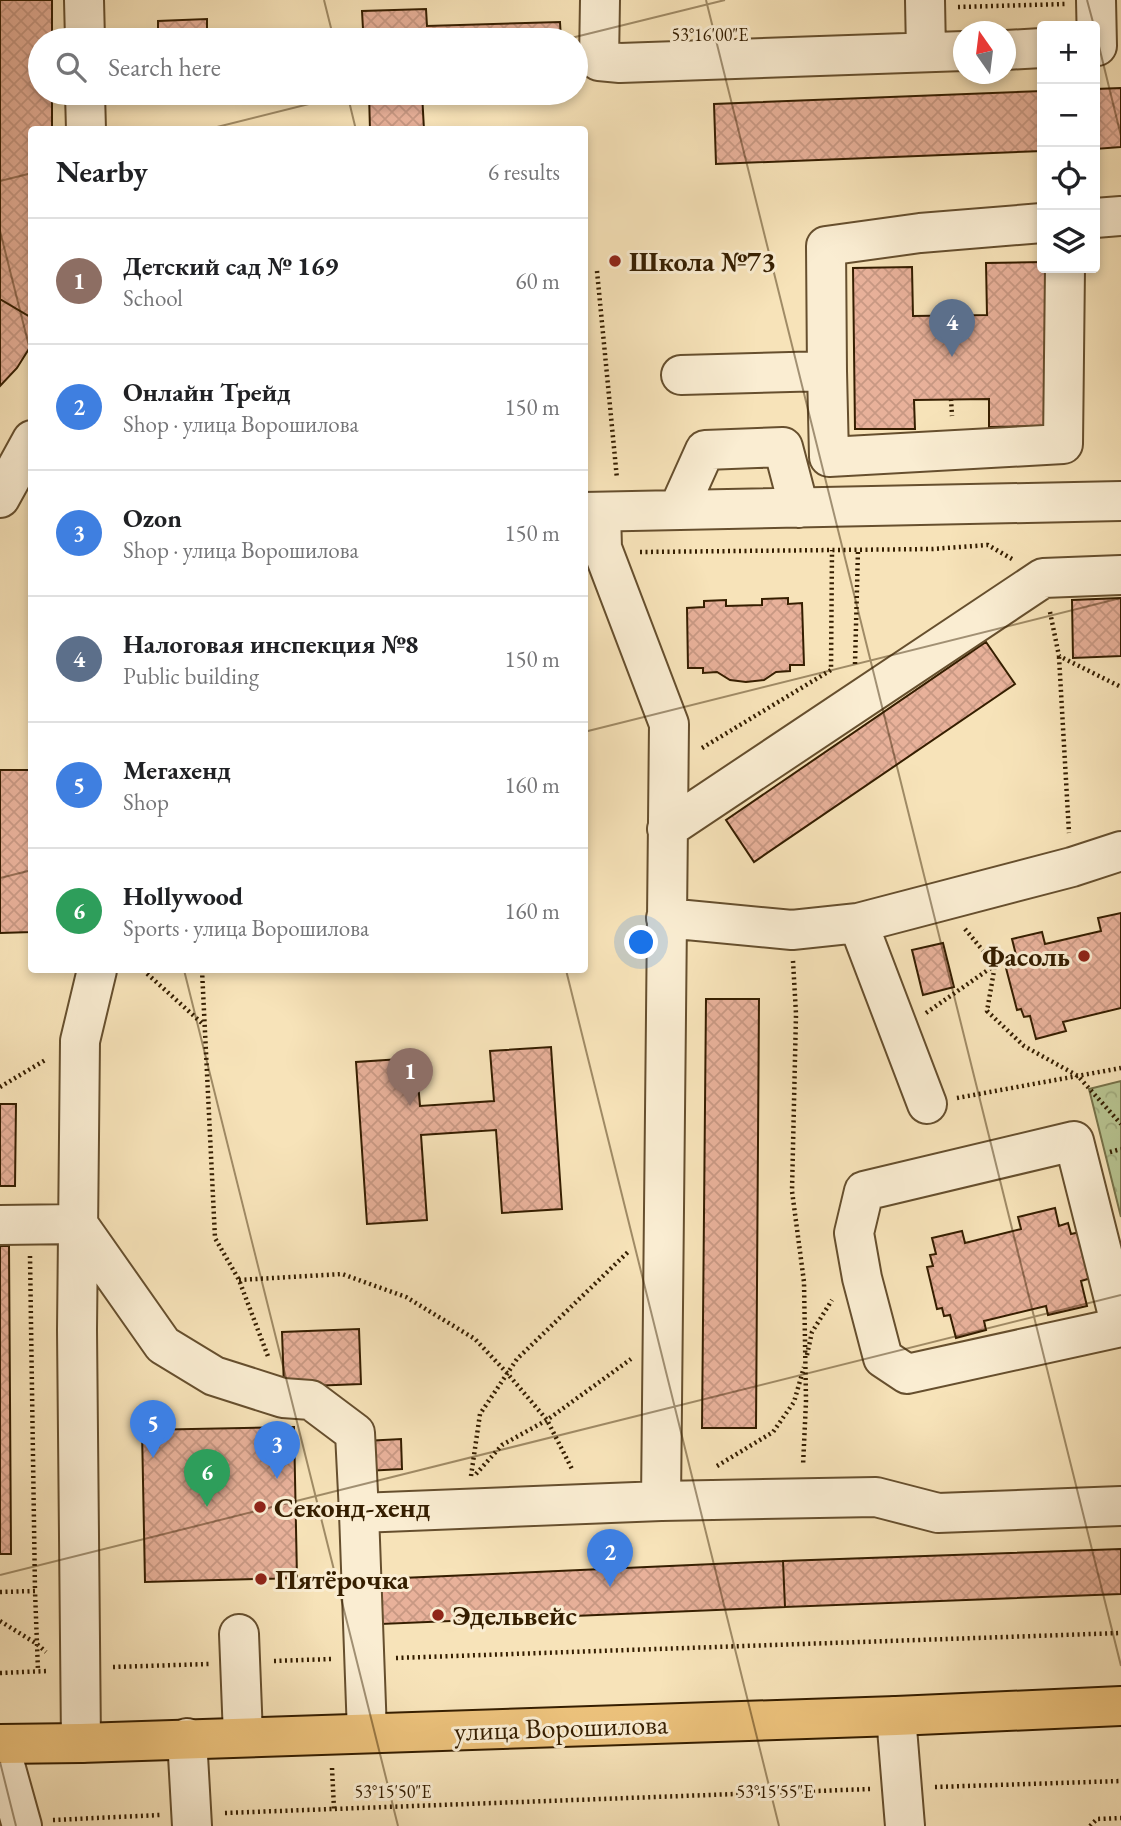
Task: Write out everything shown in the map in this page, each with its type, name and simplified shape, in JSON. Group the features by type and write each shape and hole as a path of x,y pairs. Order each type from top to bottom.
{"main road":[{"name":"улица Ворошилова","path":"0,1746 1121,1706"}],"street":[{"path":"84,0 85,28"},
{"path":"600,0 599,61 620,63 953,51"},
{"path":"1096,1 1104,46"},
{"path":"925,4 926,52"},
{"path":"1016,49 1037,48"},
{"path":"85,105 86,126"},
{"path":"1100,218 1121,216"},
{"path":"1037,223 920,233 826,246 829,457 1063,444"},
{"path":"1063,502 1065,273"},
{"path":"681,375 827,371"},
{"path":"0,498 28,447"},
{"path":"678,510 705,450 783,447 799,508"},
{"path":"966,504 967,449"},
{"path":"660,1501 668,724 604,553 593,512 1121,500"},
{"path":"667,829 1043,578 1121,575"},
{"path":"666,918 792,930 858,923 1072,867 1121,851"},
{"path":"858,923 927,1104"},
{"path":"81,1744 72,1668 80,1041 96,973"},
{"path":"1074,1141 1121,1327 907,1374 883,1358 858,1257 854,1233 864,1191 1074,1141"},
{"path":"15,1225 78,1224"},
{"path":"78,1224 163,1345 214,1376 283,1398 311,1400 355,1433 367,1733"},
{"path":"359,1513 589,1503 876,1497 938,1513 1121,1506"},
{"path":"240,1648 243,1736"},
{"path":"896,1716 905,1826"},
{"path":"187,1738 192,1826"},
{"path":"0,1746 22,1826"}],"path":[{"path":"925,4 1096,1"},
{"path":"604,553 932,549 988,545 1043,578"},
{"path":"668,769 831,670 832,550"},
{"path":"854,704 858,550"},
{"path":"1059,656 1072,867"},
{"path":"942,901 995,965 987,1011 1024,1046 1078,1076 1121,1124"},
{"path":"792,930 796,1014 792,1191 804,1282 802,1498"},
{"path":"899,1032 995,965"},
{"path":"146,973 205,1026"},
{"path":"202,973 215,1238 240,1280 283,1398"},
{"path":"0,1087 80,1041"},
{"path":"927,1104 1121,1068"},
{"path":"15,1225 38,1671"},
{"path":"662,1342 626,1362 547,1420 502,1445 471,1480 480,1414 517,1359 619,1259 663,1225"},
{"path":"706,1473 773,1432 794,1402 812,1332 858,1257"},
{"path":"240,1280 342,1275 406,1297 475,1339 547,1420 589,1503"},
{"path":"0,1592 35,1591"},
{"path":"0,1621 72,1668"},
{"path":"0,1673 72,1668 240,1648 365,1659 1121,1633"},
{"path":"334,1810 1121,1781"},
{"path":"1090,1826 1097,1819 1121,1818"}],"green space":[{"path":"1121,1081 1121,1217 1089,1089"}],"building":[{"path":"0,0 52,0 52,28 28,28 28,105 52,105 52,126 28,126 28,316 0,299"},
{"path":"426,9 427,26 560,22 560,28 363,28 362,11"},
{"path":"207,19 207,28 158,28 158,21"},
{"path":"1121,88 1121,147 1100,149 1100,89"},
{"path":"1037,91 1037,151 716,164 714,104"},
{"path":"369,105 423,105 424,126 370,126"},
{"path":"1037,262 1037,273 1049,273 1051,426 989,427 989,399 914,400 915,429 855,429 853,268 912,267 913,316 987,315 986,263"},
{"path":"0,299 28,316 28,350 17,368 0,386"},
{"path":"788,598 788,604 802,603 804,665 790,665 790,671 776,672 764,680 746,682 730,680 717,672 703,673 703,668 688,668 687,608 704,607 704,601 726,600 726,606 762,605 762,599"},
{"path":"1121,598 1121,656 1073,658 1072,600"},
{"path":"986,642 1015,684 754,862 726,820"},
{"path":"0,770 28,770 28,932 0,933"},
{"path":"1121,913 1121,1008 1063,1022 1066,1031 1036,1039 1030,1016 1024,1017 1021,1009 1017,1010 1006,968 1013,967 1010,956 1016,955 1012,939 1042,932 1045,944 1101,931 1098,918"},
{"path":"943,943 954,987 923,995 912,950"},
{"path":"706,999 759,999 756,1428 702,1428"},
{"path":"551,1047 562,1209 502,1213 496,1130 421,1135 427,1220 367,1224 356,1062 416,1058 420,1106 494,1101 490,1051"},
{"path":"0,1104 16,1104 15,1186 0,1186"},
{"path":"1055,1208 1059,1226 1068,1223 1071,1234 1080,1232 1091,1278 1081,1281 1087,1306 1048,1315 1046,1306 984,1321 986,1330 956,1338 950,1315 944,1316 942,1308 937,1309 927,1267 933,1266 930,1255 936,1254 932,1238 962,1231 965,1243 1021,1229 1018,1217"},
{"path":"0,1246 9,1246 11,1554 0,1554"},
{"path":"359,1329 361,1384 284,1387 282,1332"},
{"path":"294,1427 297,1578 145,1582 142,1430"},
{"path":"401,1439 402,1469 366,1471 365,1441"},
{"path":"1121,1549 1121,1594 785,1607 783,1561"},
{"path":"783,1561 785,1607 381,1624 379,1579"}],"place":[{"name":"Школа №73","path":"615,261"},
{"name":"Налоговая инспекция №8","path":"952,357"},
{"name":"Фасоль","path":"1084,956"},
{"name":"Детский сад № 169","path":"410,1106"},
{"name":"Мегахенд","path":"153,1458"},
{"name":"Ozon","path":"277,1479"},
{"name":"Hollywood","path":"207,1507"},
{"name":"Секонд-хенд","path":"260,1507"},
{"name":"Пятёрочка","path":"261,1579"},
{"name":"Онлайн Трейд","path":"610,1587"},
{"name":"Эдельвейс","path":"438,1615"}]}
